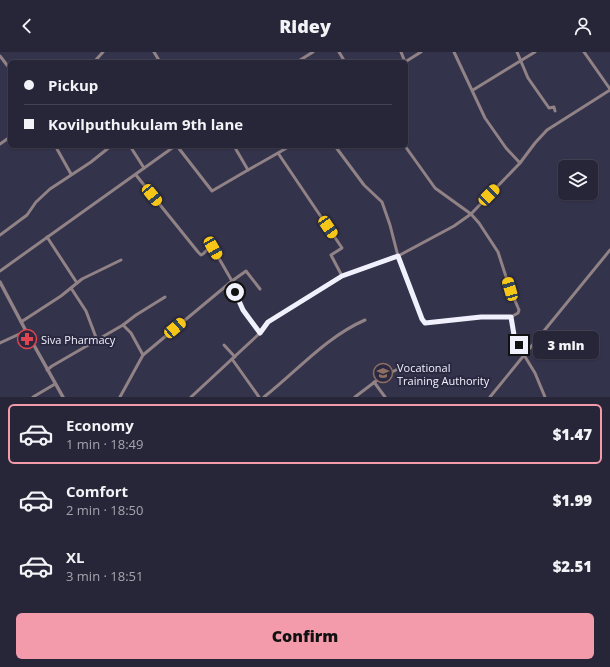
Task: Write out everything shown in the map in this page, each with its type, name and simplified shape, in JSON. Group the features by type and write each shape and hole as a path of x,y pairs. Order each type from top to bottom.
{"street":[{"path":"96,60 103,52"},
{"path":"300,60 312,52"},
{"path":"408,60 421,52"},
{"path":"454,52 485,118 506,148 520,163"},
{"path":"517,52 528,78 549,108 554,107 555,111"},
{"path":"473,90 535,52"},
{"path":"192,397 260,333 268,322 342,276 398,256 454,226 471,214 520,163 547,130 610,90 584,52"},
{"path":"0,56 8,66"},
{"path":"0,138 2,143"},
{"path":"58,148 57,149 71,174"},
{"path":"0,235 27,215 36,202 50,189 91,162 108,148"},
{"path":"131,148 144,168"},
{"path":"0,271 173,148"},
{"path":"178,148 212,191 287,148"},
{"path":"235,148 248,170"},
{"path":"336,148 360,181 382,202 398,256 422,319 425,323 481,317 511,317 518,313 519,310 510,289 498,252 479,223 471,214 435,188 406,148"},
{"path":"278,153 342,248 331,255 342,276"},
{"path":"136,175 198,252 203,254 210,247 213,248 232,281 243,310 260,333"},
{"path":"47,237 77,283"},
{"path":"490,397 610,250"},
{"path":"21,322 77,283 121,260"},
{"path":"120,397 143,355 232,281 246,271 260,289"},
{"path":"0,282 63,397"},
{"path":"71,288 86,311 97,340"},
{"path":"47,370 123,325 165,297"},
{"path":"511,317 514,335 535,373 545,397"},
{"path":"264,397 318,350 350,326 365,320"},
{"path":"123,325 131,333 143,355"},
{"path":"0,344 26,331"},
{"path":"224,345 259,397"},
{"path":"355,397 380,378 402,368"},
{"path":"374,382 385,397"},
{"path":"32,397 56,384"}],"place":[{"name":"Siva Pharmacy","path":"27,339"},
{"name":"Vocational Training Authority","path":"383,373"}],"route":[{"path":"235,292 243,310 260,333 268,322 342,276 398,256 422,319 425,323 481,317 511,317 514,335 519,345"}]}
